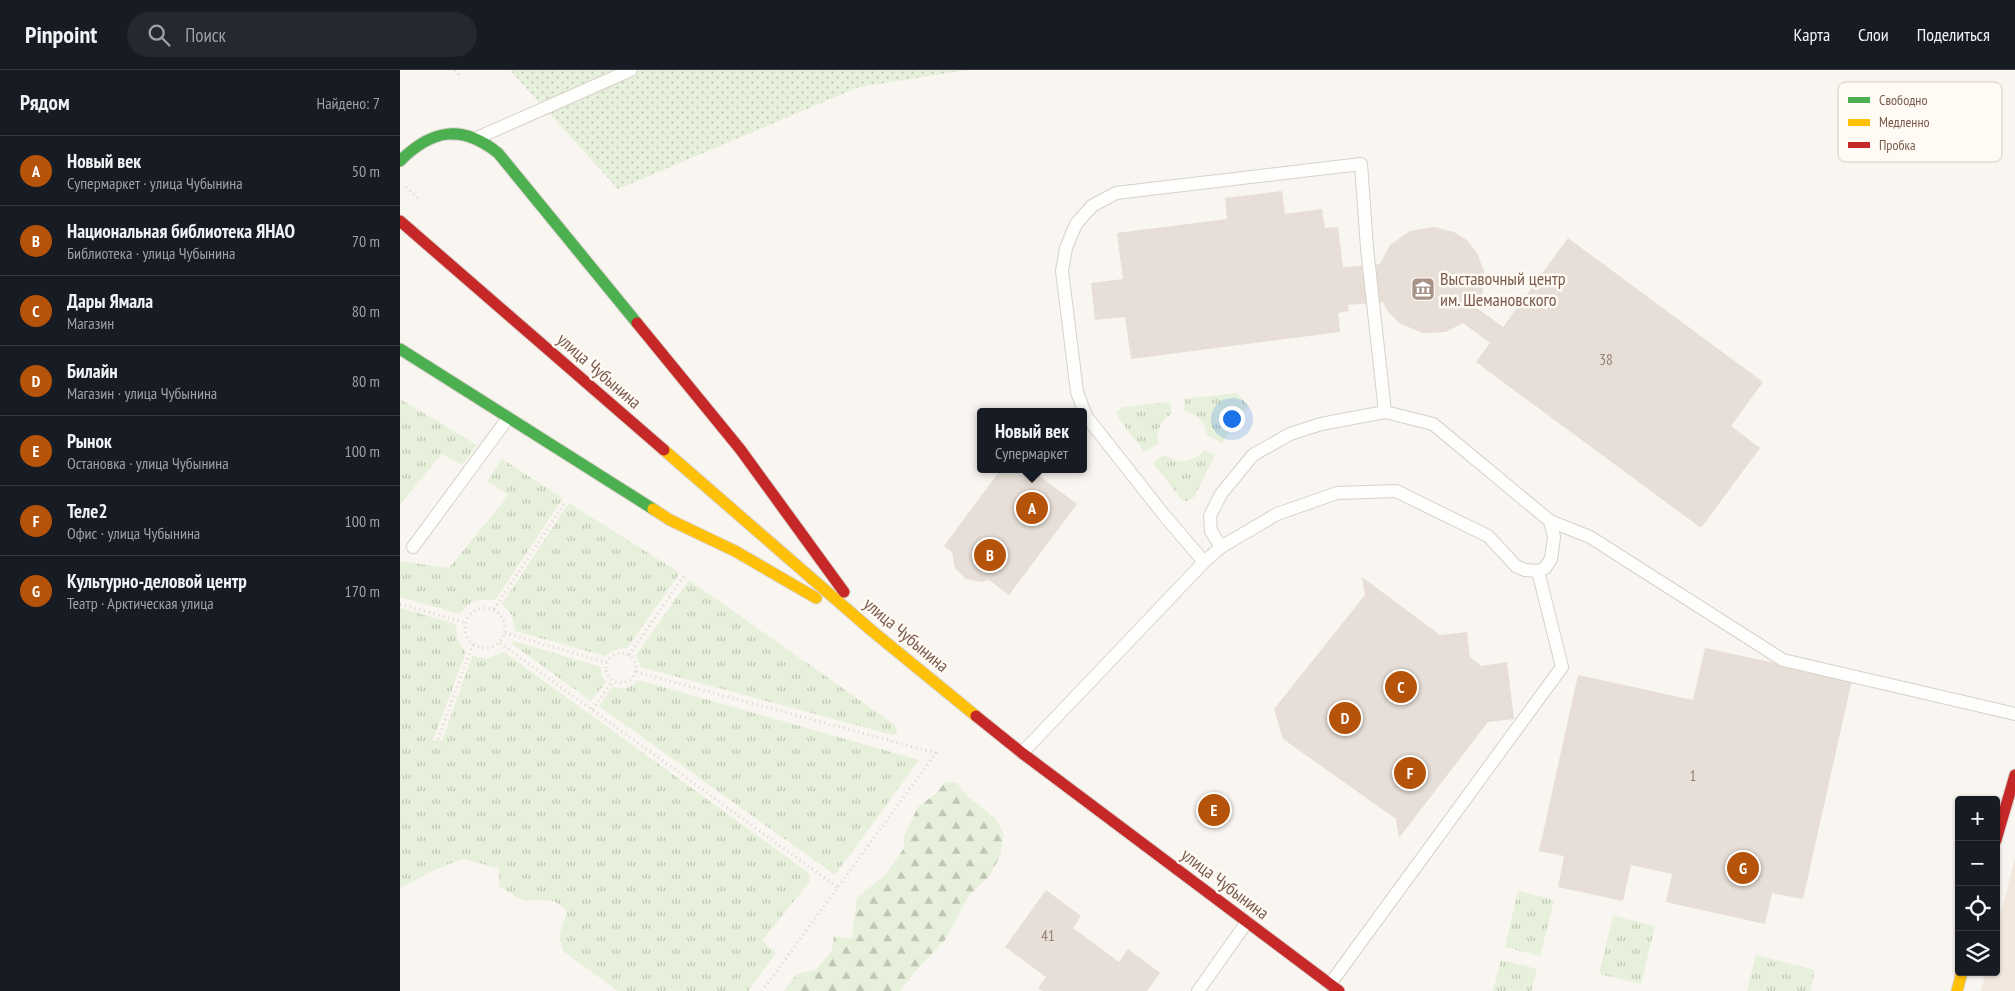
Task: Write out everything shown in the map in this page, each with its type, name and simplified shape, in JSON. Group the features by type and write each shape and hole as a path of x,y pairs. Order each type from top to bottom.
{"street":[{"path":"400,161 419,143 438,135 458,133 477,138 498,153 740,449 871,630"},
{"name":"улица Чубынина","path":"400,221 871,630 1022,753 1335,988"},
{"path":"400,349 670,520 735,552 871,630"},
{"path":"2000,826 2015,775"},
{"path":"1957,991 1961,976"}],"lane":[{"path":"477,138 631,70"},
{"path":"1083,408 1077,392 1062,270 1066,248 1076,224 1092,206 1116,193 1361,164 1367,248 1385,412"},
{"path":"1221,547 1211,531 1210,516 1221,494 1253,455 1290,434 1321,424 1385,412 1415,418 1433,424 1550,521 1590,537 1783,660 2015,714"},
{"path":"1087,417 1164,515 1204,562"},
{"path":"413,547 508,418"},
{"path":"1022,753 1204,562 1221,547 1278,514 1337,493 1396,491 1488,536 1516,566 1525,570 1538,571 1545,568 1551,559 1554,536 1550,521"},
{"path":"1335,988 1562,667 1538,571"},
{"path":"1198,991 1247,922"}],"path":[{"path":"454,70 460,76"},
{"path":"494,610 566,501"},
{"path":"629,655 684,576"},
{"path":"400,604 466,623"},
{"path":"484,608 494,610 502,616 505,623 505,634 500,642 487,648 480,648 473,644 466,634 466,623 471,614 477,610 484,608"},
{"path":"505,634 608,663"},
{"path":"500,642 838,888"},
{"path":"438,739 473,644"},
{"path":"618,654 629,655 636,666 636,672 630,681 618,683 613,681 607,672 608,663 613,656 618,654"},
{"path":"636,672 936,753 762,991"},
{"path":"592,709 613,681"}],"shaded area":[{"path":"2015,858 2015,991 1981,991 1985,976 2000,976 2000,916"}],"green space":[{"path":"510,70 967,70 859,87 618,189"},
{"path":"1237,393 1248,405 1222,443 1207,435 1205,426 1200,420 1185,411 1184,399"},
{"path":"400,399 477,445 462,465 442,454 400,504"},
{"path":"1170,402 1171,414 1160,427 1158,444 1144,452 1118,417 1117,411 1122,407"},
{"path":"1204,450 1215,455 1194,497 1187,501 1182,500 1153,463 1164,455 1180,461 1190,460"},
{"path":"502,459 563,498 495,600 475,601 460,614 400,597 400,561 449,568 509,495 487,481"},
{"path":"569,503 680,573 627,648 613,650 605,656 515,631 512,615 502,604"},
{"path":"689,580 895,725 897,729 896,734 893,735 641,667 636,655"},
{"path":"400,608 456,624 457,639 466,652 433,740 442,741 472,656 487,659 504,652 809,873 810,881 762,941 776,953 748,991 618,991 563,951 559,936 567,911 554,901 519,899 499,886 499,868 462,859 434,870 400,888"},
{"path":"513,641 601,667 601,674 606,682 591,701 512,644"},
{"path":"638,680 919,760 835,875 599,706 613,687 627,688"},
{"path":"945,782 957,783 967,796 996,819 1003,833 1001,854 990,875 968,897 945,940 917,969 900,991 784,991 797,974 816,970 832,950 834,936 852,939 857,898 886,874 904,848 904,837 918,807 937,793"},
{"path":"1518,891 1554,900 1540,956 1505,947"},
{"path":"1613,916 1655,926 1641,984 1599,974"},
{"path":"1756,955 1815,970 1810,991 1747,991"},
{"path":"1501,960 1537,969 1531,991 1493,991"}],"building":[{"path":"1282,191 1285,214 1322,209 1325,228 1338,227 1343,267 1380,264 1390,245 1410,231 1434,227 1454,232 1467,240 1477,253 1484,271 1483,291 1477,308 1503,327 1568,238 1763,382 1731,426 1760,448 1701,528 1476,362 1490,343 1463,323 1446,332 1423,333 1401,324 1388,312 1383,302 1348,305 1349,311 1338,313 1340,332 1131,359 1125,317 1095,320 1091,283 1123,279 1117,233 1227,219 1225,198"},
{"path":"998,473 1035,473 1077,504 1009,595 989,580 981,582 966,579 955,568 952,552 944,546"},
{"path":"1362,577 1440,635 1467,632 1470,657 1481,666 1507,662 1514,719 1488,722 1399,838 1396,819 1283,739 1274,709 1365,595"},
{"path":"1705,648 1852,680 1803,899 1772,893 1765,924 1666,902 1672,874 1631,865 1623,901 1558,887 1564,856 1539,851 1578,675 1693,700"},
{"path":"1046,890 1081,916 1073,928 1119,962 1128,949 1160,973 1147,991 1042,991 1038,988 1046,977 1005,947"}],"traffic: fast":[{"path":"400,161 424,142 448,134 460,134 485,144 498,153 637,323"},
{"path":"400,349 653,509"}],"traffic: slow":[{"path":"664,450 871,630 976,716"},
{"path":"653,509 670,520 735,551 816,598"},
{"path":"1957,991 1961,976"}],"traffic: jam":[{"path":"400,221 664,450"},
{"path":"637,323 740,449 844,592"},
{"path":"976,716 1022,753 1339,991"},
{"path":"2000,826 2015,775"}],"place":[{"name":"Выставочный центр им. Шемановского","path":"1423,289"},
{"name":"Новый век","path":"1032,508"},
{"name":"Национальная библиотека ЯНАО","path":"990,555"},
{"name":"Дары Ямала","path":"1401,687"},
{"name":"Билайн","path":"1345,718"},
{"name":"Теле2","path":"1410,773"},
{"name":"Рынок","path":"1214,810"},
{"name":"Культурно-деловой центр","path":"1743,868"}]}
